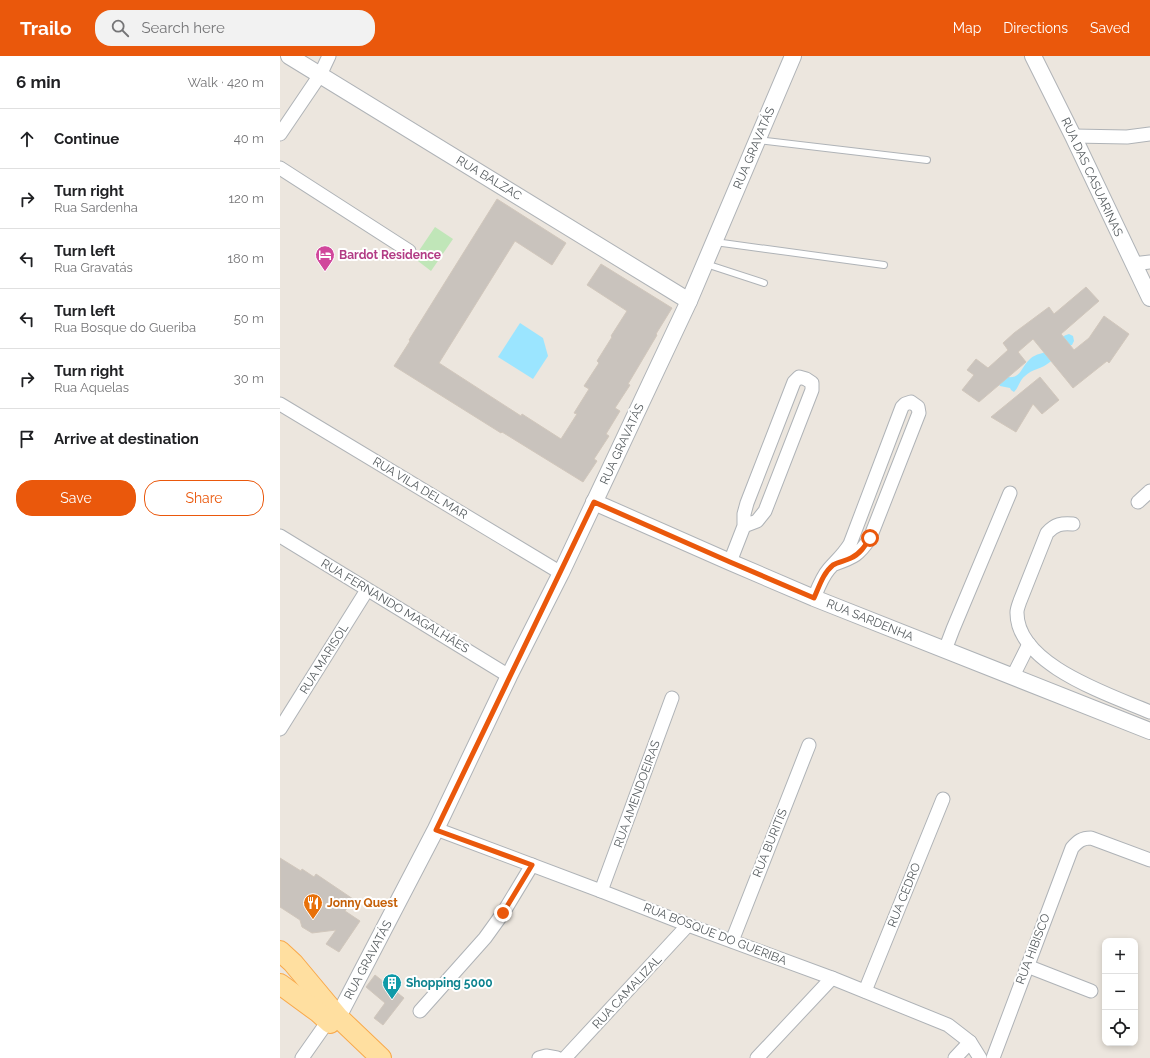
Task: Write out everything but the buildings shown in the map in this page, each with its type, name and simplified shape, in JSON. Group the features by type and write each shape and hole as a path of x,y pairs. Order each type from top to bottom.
{"main road":[{"path":"286,957 333,1019 368,1058"},
{"path":"280,980 289,975 292,970 286,957"},
{"path":"280,984 333,1019 381,1058"}],"street":[{"name":"RUA BALZAC","path":"289,56 689,301"},
{"path":"280,134 320,75 329,56"},
{"name":"RUA GRAVATÁS","path":"333,1019 436,830 509,676 561,573 689,301 793,56"},
{"name":"RUA DAS CASUARINAS","path":"1033,56 1150,298"},
{"path":"1073,136 1127,137 1150,134"},
{"path":"280,168 409,251"},
{"path":"1133,264 1150,262"},
{"path":"730,562 744,526 744,514 747,502 794,382 799,377 806,379 812,383 812,390 765,511 757,521 744,526"},
{"path":"814,598 829,569 843,555 852,538 902,407 911,402 918,407 919,413 870,538 862,550 851,558 835,564"},
{"name":"RUA VILA DEL MAR","path":"280,404 561,573"},
{"path":"1138,502 1150,491"},
{"path":"945,650 1010,493"},
{"name":"RUA SARDENHA","path":"594,502 814,598 1150,731"},
{"path":"1073,524 1057,525 1051,528 1047,533 1020,600 1017,612 1018,623 1028,644 1057,669 1150,712"},
{"name":"RUA FERNANDO MAGALHÃES","path":"280,536 509,676"},
{"name":"RUA MARISOL","path":"280,729 367,590"},
{"path":"1013,676 1028,644"},
{"name":"RUA AMENDOEIRAS","path":"601,891 672,698"},
{"name":"RUA BURITIS","path":"732,941 809,745"},
{"name":"RUA CEDRO","path":"865,991 943,798"},
{"name":"RUA BOSQUE DO GUERIBA","path":"436,830 601,891 688,926 832,978 948,1025 970,1042 980,1058"},
{"name":"RUA HIBISCO","path":"993,1058 1072,848 1077,841 1083,838 1091,838 1150,860"},
{"path":"420,1011 485,938 503,913 532,865"},
{"name":"RUA CAMALIZAL","path":"564,1058 688,926"},
{"path":"1027,966 1092,991"},
{"path":"757,1058 832,978"},
{"path":"302,1058 333,1019"},
{"path":"955,1058 970,1042"},
{"path":"539,1058 546,1056 557,1058"}],"lane":[{"path":"757,140 927,160"},
{"path":"714,242 884,265"},
{"path":"705,264 764,283"}],"green space":[{"path":"435,227 453,239 431,271 414,258"}],"water":[{"path":"520,323 543,338 548,356 533,379 498,357"},
{"path":"1069,334 1073,336 1074,341 1072,345 1062,350 1053,360 1023,378 1014,392 1010,388 1000,386 997,382 1002,376 1013,377 1017,375 1032,357 1050,350 1060,339"}],"place":[{"name":"Bardot Residence","path":"325,272"},
{"name":"Jonny Quest","path":"313,920"},
{"name":"Shopping 5000","path":"392,1000"}],"route":[{"path":"503,913 532,865 436,830 594,502 814,598 829,569 835,564 851,558 862,550 870,538"}]}
